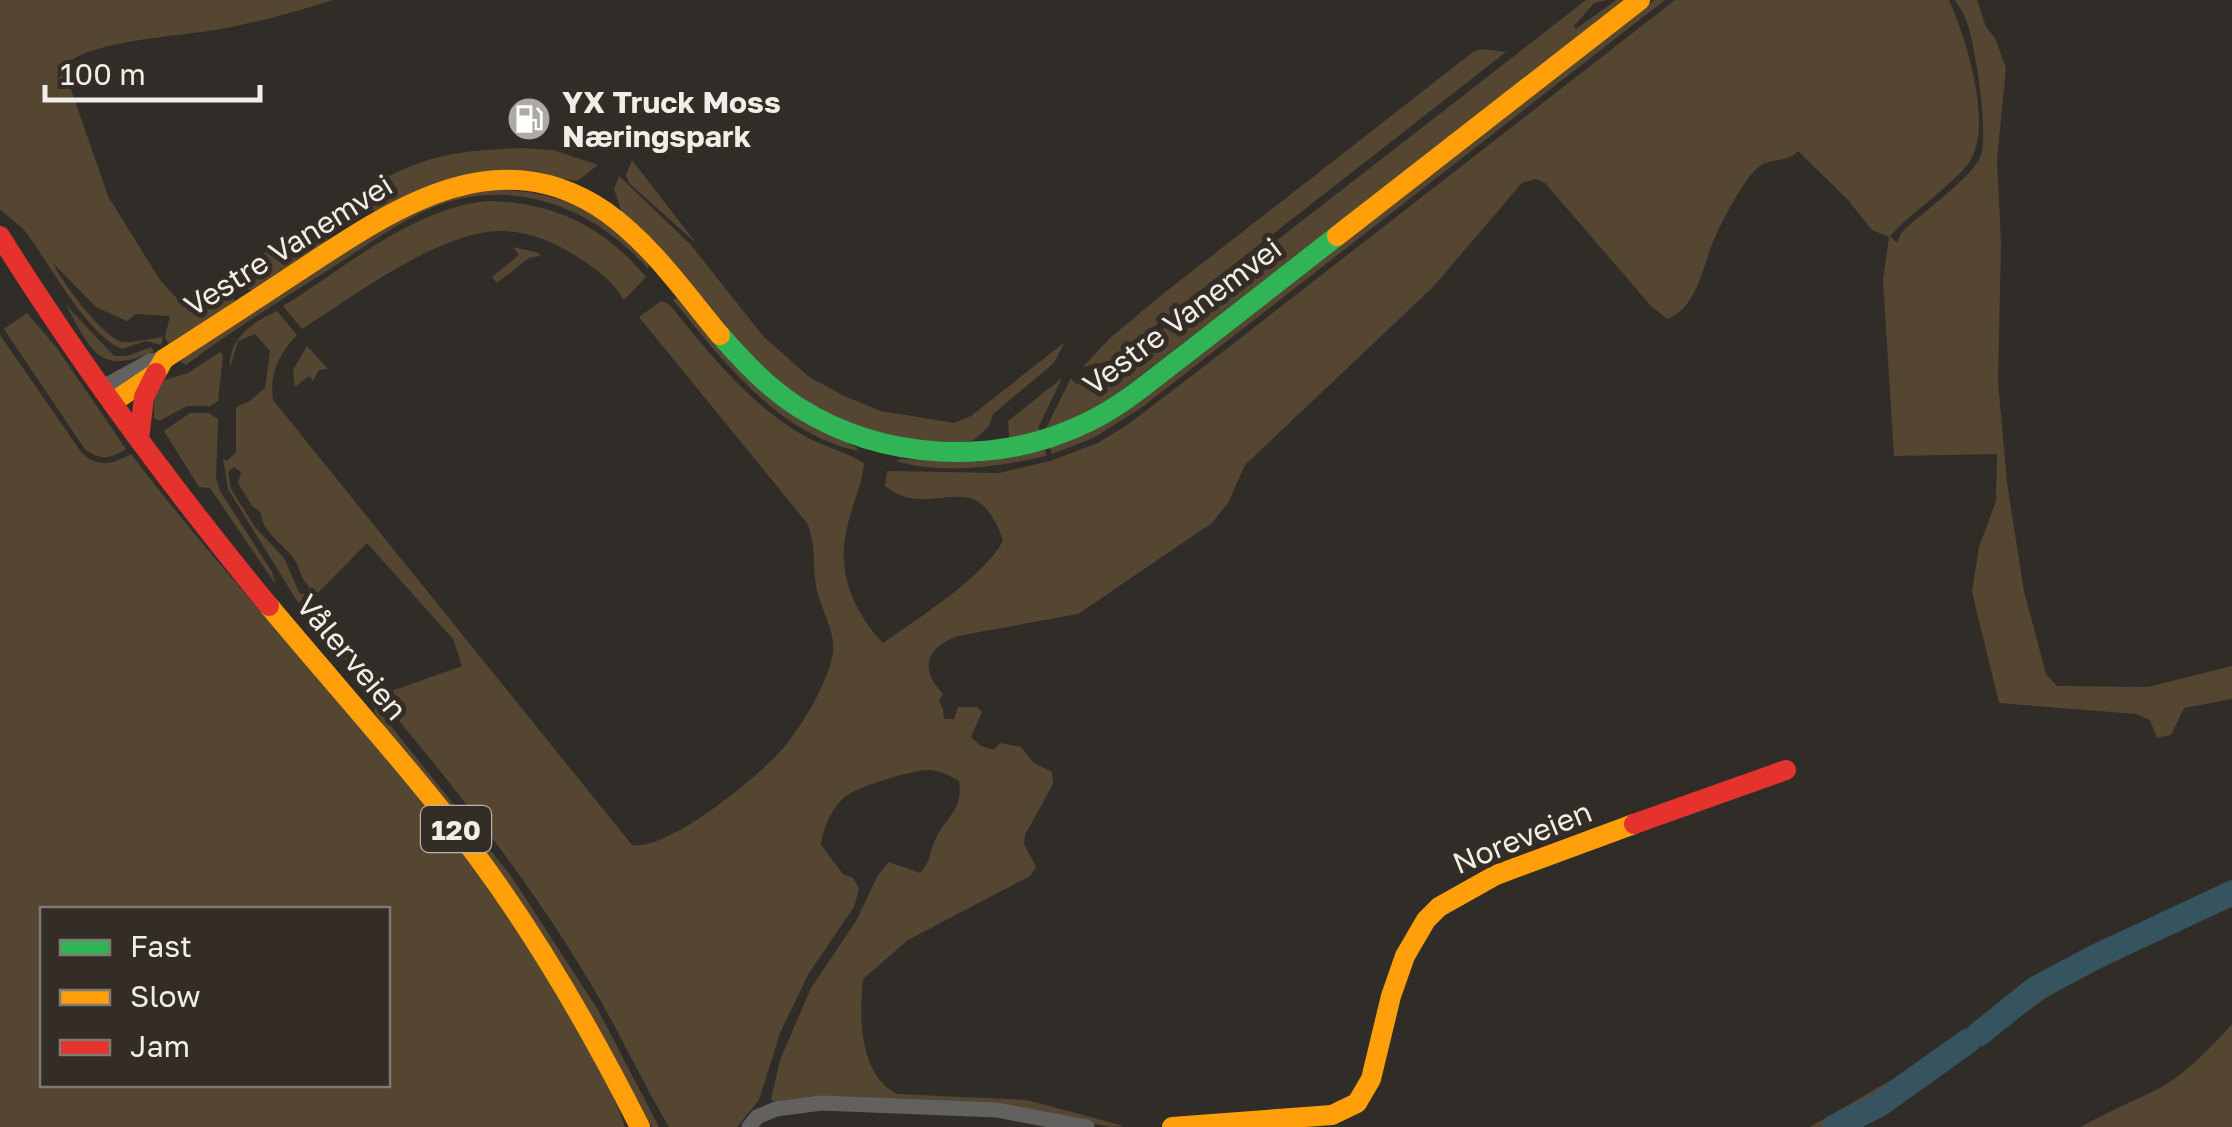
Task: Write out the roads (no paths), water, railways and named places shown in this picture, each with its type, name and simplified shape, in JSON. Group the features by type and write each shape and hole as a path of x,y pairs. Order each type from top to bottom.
{"street":[{"name":"Vestre Vanemvei","path":"108,395 160,366 407,204 462,184 512,180 574,194 618,219 652,252 747,366 793,403 837,428 878,444 933,453 997,450 1045,441 1095,420 1126,400 1640,0"},
{"name":"Vålerveien","path":"0,236 140,438 262,597 429,796 496,883 586,1025 640,1127"},
{"path":"140,438 144,397 160,366"},
{"name":"Noreveien","path":"1172,1127 1322,1117 1350,1108 1366,1092 1371,1079 1408,951 1426,921 1441,906 1478,884 1540,859 1786,770"},
{"path":"749,1127 757,1117 776,1109 821,1103 996,1110 1087,1127"}],"waterway":[{"path":"1979,1034 2035,989 2232,893"},
{"path":"1835,1127 1880,1104 1968,1041"}],"place":[{"name":"YX Truck Moss Næringspark","path":"529,119"}]}
